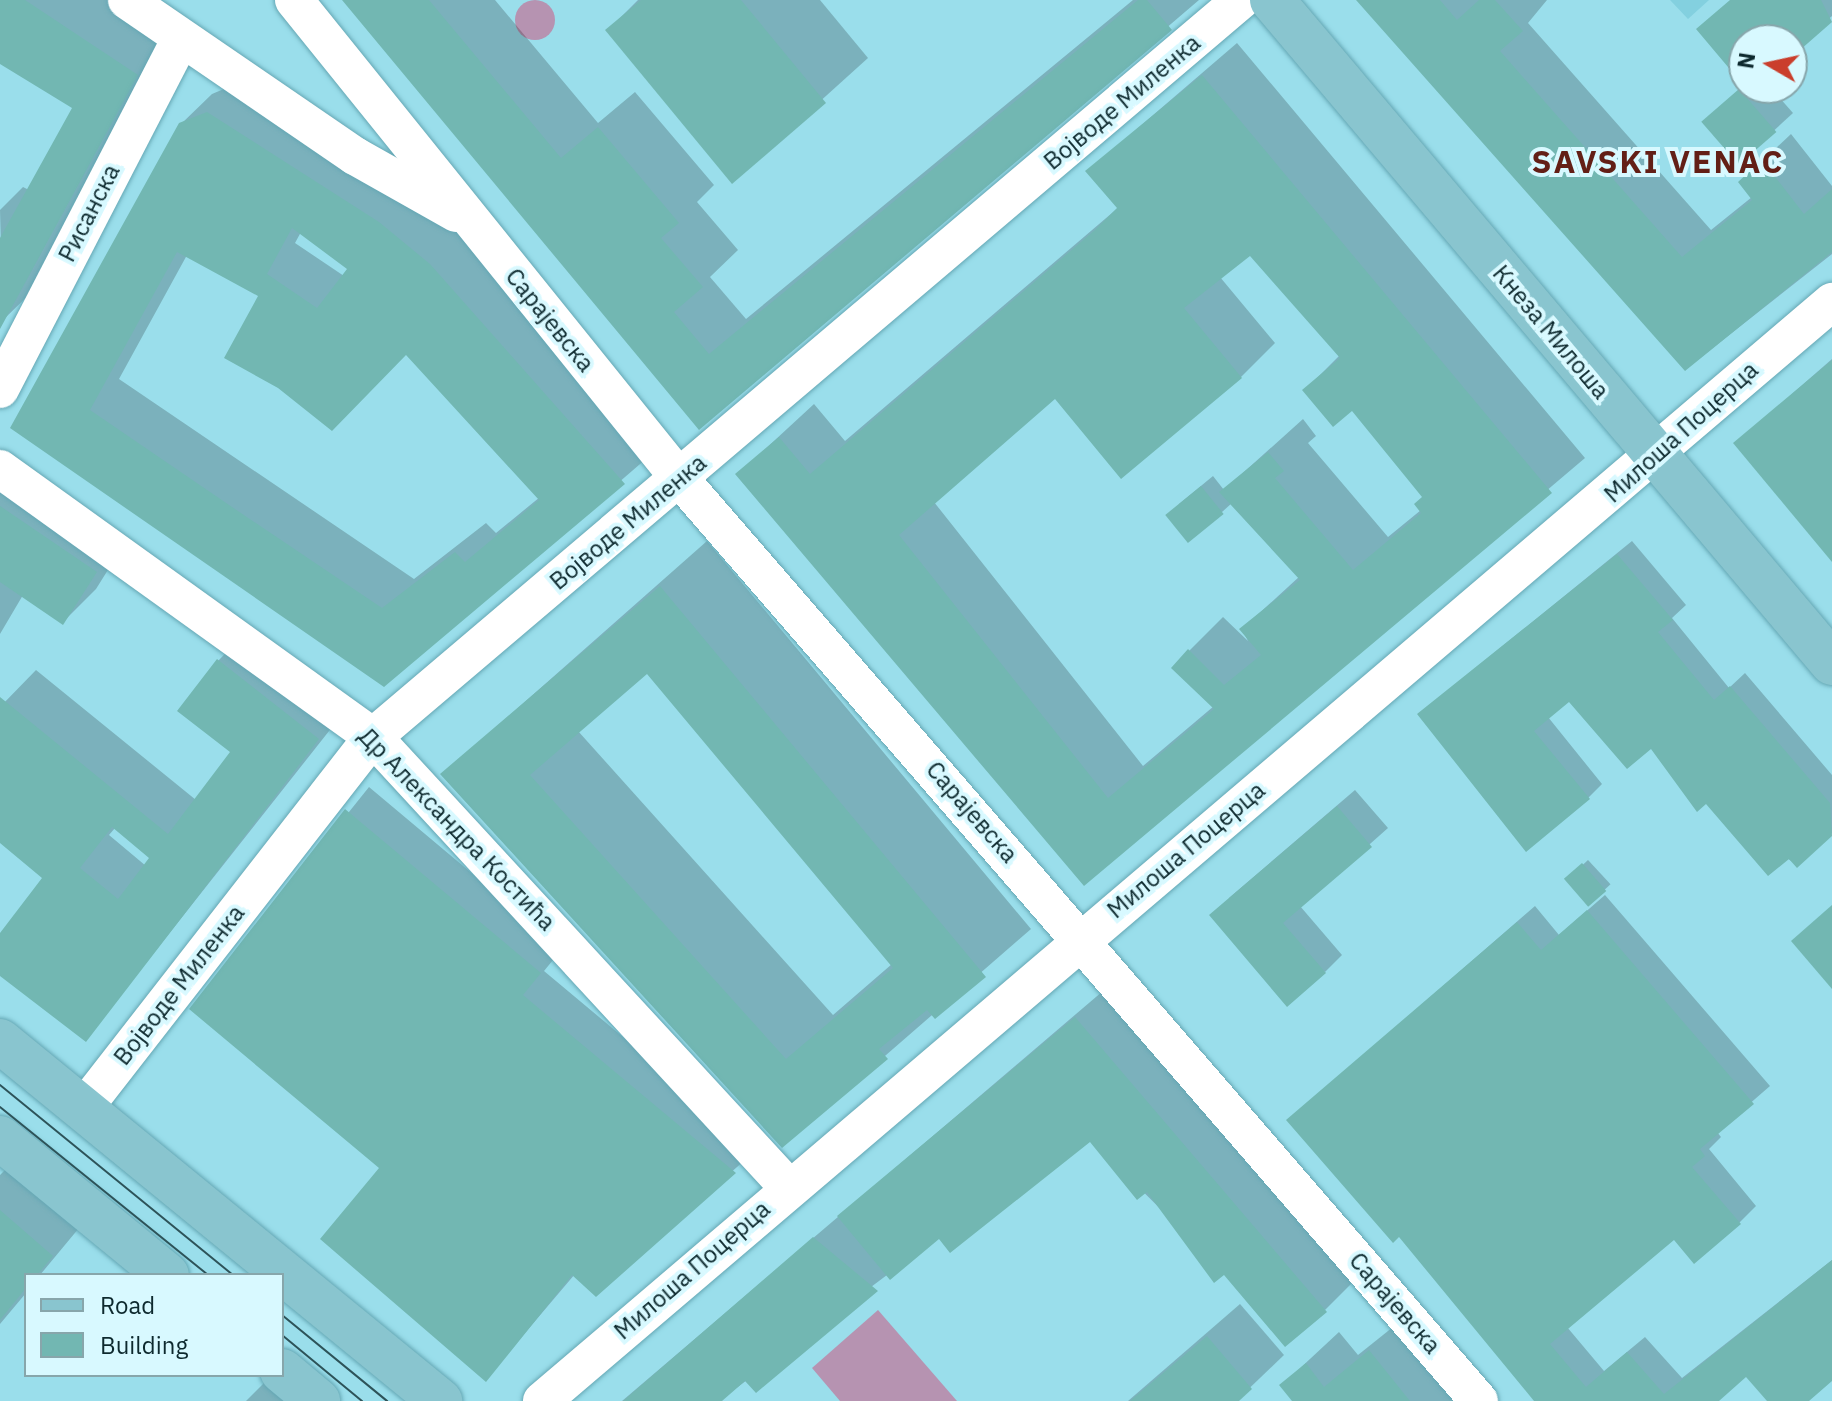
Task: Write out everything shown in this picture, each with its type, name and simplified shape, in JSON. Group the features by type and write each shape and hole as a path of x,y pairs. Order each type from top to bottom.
{"main road":[{"name":"Кнеза Милоша","path":"1272,0 1832,663"},
{"path":"0,1041 284,1273"},
{"path":"0,1138 165,1273"},
{"path":"284,1273 440,1401"},
{"path":"284,1373 318,1401"}],"street":[{"name":"Сарајевска","path":"294,0 680,479 1082,937 1479,1401"},
{"name":"Војводе Миленка","path":"83,1109 373,737 1241,0"},
{"name":"Сарајевска","path":"136,2 181,39 355,156 469,219"},
{"name":"Рисанска","path":"0,389 181,39"},
{"name":"Милоша Поцерца","path":"542,1401 787,1186 1656,458 1832,302"},
{"name":"Др Александра Костића","path":"0,469 373,737 787,1186"}],"shaded area":[{"path":"535,0 549,6 555,20 549,34 535,40 521,34 515,20 521,6"},
{"path":"1670,0 1709,0 1688,19"},
{"path":"878,1310 957,1401 840,1401 812,1368"}],"building":[{"path":"0,0 25,0 138,75 0,329 0,238 72,108 0,64"},
{"path":"342,0 429,0 561,158 598,127 679,223 661,238 703,287 674,312 709,354 1138,0 1147,0 1172,30 699,430"},
{"path":"641,0 741,0 826,103 732,184 605,30"},
{"path":"1356,0 1440,0 1457,20 1479,0 1495,0 1523,31 1500,51 1682,257 1752,200 1738,182 1762,160 1804,214 1832,189 1832,252 1685,371"},
{"path":"1730,0 1821,0 1832,22 1808,43 1808,24 1728,24 1728,67 1696,29"},
{"path":"1202,75 1552,493 1084,886 735,474 779,437 810,474 1095,230 1117,208 1085,171","holes":["1250,256 1340,358 1302,390 1333,427 1352,411 1422,497 1414,504 1421,513 1353,570 1275,478 1284,471 1268,452 1219,492 1300,580 1239,629 1261,655 1224,685 1188,649 1171,668 1214,709 1108,798 899,535 1055,399 1121,479 1242,378 1184,308"]},
{"path":"1728,99 1728,104 1752,104 1776,132 1739,165 1701,122"},
{"path":"207,112 379,222 430,264 625,484 384,687 10,428 179,123","holes":["292,228 347,269 317,308 267,274","177,252 258,296 224,358 278,388 332,431 406,355 539,500 465,562 455,552 382,608 90,410"]},
{"path":"1832,360 1832,562 1733,443"},
{"path":"1201,486 1224,514 1188,543 1165,515"},
{"path":"0,506 97,572 63,625 0,582"},
{"path":"1617,554 1673,620 1658,632 1714,700 1730,686 1830,803 1832,836 1797,868 1789,859 1768,876 1706,804 1697,812 1651,749 1627,769 1569,702 1534,731 1590,799 1526,852 1417,714"},
{"path":"660,586 986,977 935,1019 927,1010 879,1049 888,1059 782,1148 440,774","holes":["647,674 893,968 786,1059 530,775"]},
{"path":"217,659 319,739 86,1042 0,976 0,933 42,878 0,843 0,697 168,834 230,752 177,711","holes":["112,827 149,858 118,899 80,868"]},
{"path":"1337,806 1372,847 1283,923 1326,973 1287,1007 1209,915"},
{"path":"345,809 541,973 523,995 736,1173 596,1297 572,1275 486,1382 320,1239 379,1168 189,1009"},
{"path":"1582,863 1606,891 1588,907 1564,879"},
{"path":"1832,905 1832,989 1791,941"},
{"path":"1587,910 1754,1104 1700,1149 1705,1156 1692,1167 1741,1224 1694,1264 1674,1240 1550,1344 1586,1387 1627,1352 1664,1394 1832,1260 1832,1381 1809,1401 1767,1401 1746,1377 1719,1401 1534,1401 1399,1237 1393,1243 1286,1120 1517,922 1541,950"},
{"path":"1075,1017 1327,1312 1285,1347 1224,1275 1214,1283 1147,1192 1137,1200 1090,1142 950,1253 939,1239 890,1280 837,1216"},
{"path":"0,1210 53,1256 39,1273 24,1273 24,1290 0,1320"},
{"path":"813,1237 878,1291 756,1393 745,1381 722,1401 623,1401"},
{"path":"1207,1336 1252,1389 1239,1401 1130,1401"},
{"path":"1369,1350 1410,1401 1292,1401 1279,1385 1306,1363 1324,1387"}],"tram line":[{"path":"0,1085 231,1273"},
{"path":"0,1107 206,1273"},
{"path":"284,1317 387,1401"},
{"path":"284,1337 362,1401"}],"district":[{"name":"SAVSKI VENAC","path":"1658,161"}]}
